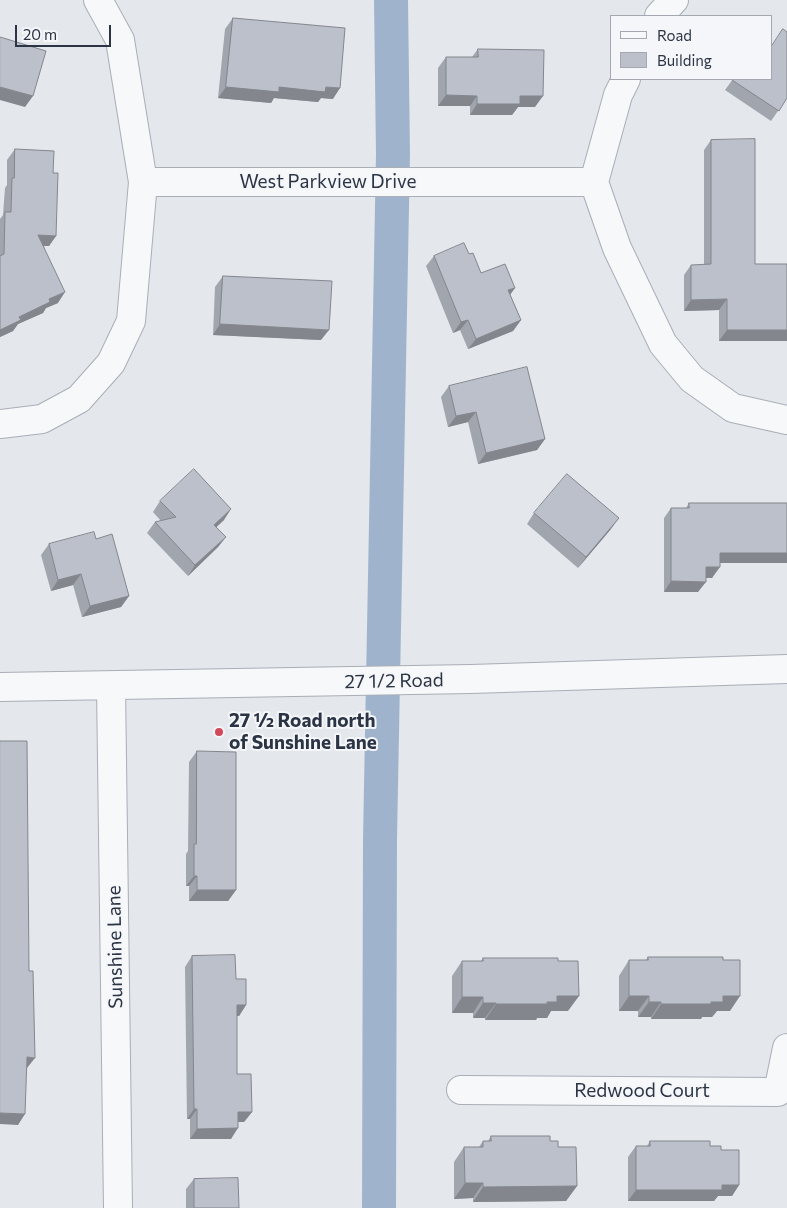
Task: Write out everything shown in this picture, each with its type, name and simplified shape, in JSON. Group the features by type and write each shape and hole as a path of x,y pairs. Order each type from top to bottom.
{"street":[{"path":"0,424 42,419 79,399 111,363 131,321 143,182 120,40 98,0"},
{"path":"660,15 674,0"},
{"path":"626,80 618,95 594,182 617,248 663,344 692,379 734,408 787,420"},
{"name":"West Parkview Drive","path":"143,182 594,182"},
{"name":"27 1/2 Road","path":"0,687 462,680 787,669"},
{"name":"Sunshine Lane","path":"111,686 118,1208"},
{"name":"Redwood Court","path":"461,1090 778,1092 787,1048"}],"building":[{"path":"233,18 345,28 340,88 326,87 325,92 279,87 279,92 226,87"},
{"path":"783,29 787,32 787,98 779,111 732,80 772,80 772,46"},
{"path":"0,37 46,51 33,96 0,87"},
{"path":"478,49 544,50 543,96 520,96 520,104 477,104 477,96 446,95 446,57 478,57"},
{"path":"755,139 755,264 787,264 787,330 727,330 727,299 691,300 691,265 711,264 711,140"},
{"path":"15,149 54,151 53,173 58,173 56,236 38,235 65,292 49,299 50,302 19,317 21,320 0,330 0,256 4,254 5,212 11,212"},
{"path":"464,243 469,254 473,253 481,273 505,264 515,288 508,290 521,320 476,339 468,320 461,322 434,256"},
{"path":"223,276 332,281 329,330 220,324"},
{"path":"527,367 545,439 486,453 476,412 456,416 449,386"},
{"path":"194,469 231,509 214,525 226,537 195,565 155,522 176,517 160,501"},
{"path":"567,474 619,518 586,557 534,513"},
{"path":"689,503 787,503 787,553 720,553 720,567 706,567 706,582 671,581 671,508 689,508"},
{"path":"94,532 96,539 112,534 129,596 90,606 81,574 58,580 49,544"},
{"path":"0,741 27,741 29,971 33,971 35,1058 27,1057 25,1114 0,1113"},
{"path":"197,751 236,752 236,890 197,890 197,876 194,876 194,844 196,844"},
{"path":"235,955 236,979 246,979 246,1005 237,1005 237,1074 251,1074 252,1112 238,1112 238,1128 197,1129 197,1109 194,1109 192,956"},
{"path":"648,957 723,957 723,960 740,960 740,996 723,996 723,1002 711,1002 711,1004 661,1004 661,1002 649,1002 649,996 629,996 629,960 648,960"},
{"path":"483,958 558,958 558,961 578,961 579,996 557,996 557,1002 547,1002 547,1004 483,1003 483,997 462,997 462,961 483,961"},
{"path":"491,1136 550,1136 550,1141 558,1141 558,1147 576,1147 577,1186 483,1187 483,1183 465,1183 464,1147 483,1147 483,1141 491,1141"},
{"path":"650,1141 710,1141 710,1146 721,1146 721,1150 739,1150 739,1185 722,1185 722,1190 636,1190 636,1146 650,1146"},
{"path":"238,1178 239,1208 194,1208 194,1179"}],"waterway":[{"path":"379,1208 380,839 393,154 391,0"}],"place":[{"name":"27 ½ Road north of Sunshine Lane","path":"219,732"}]}
